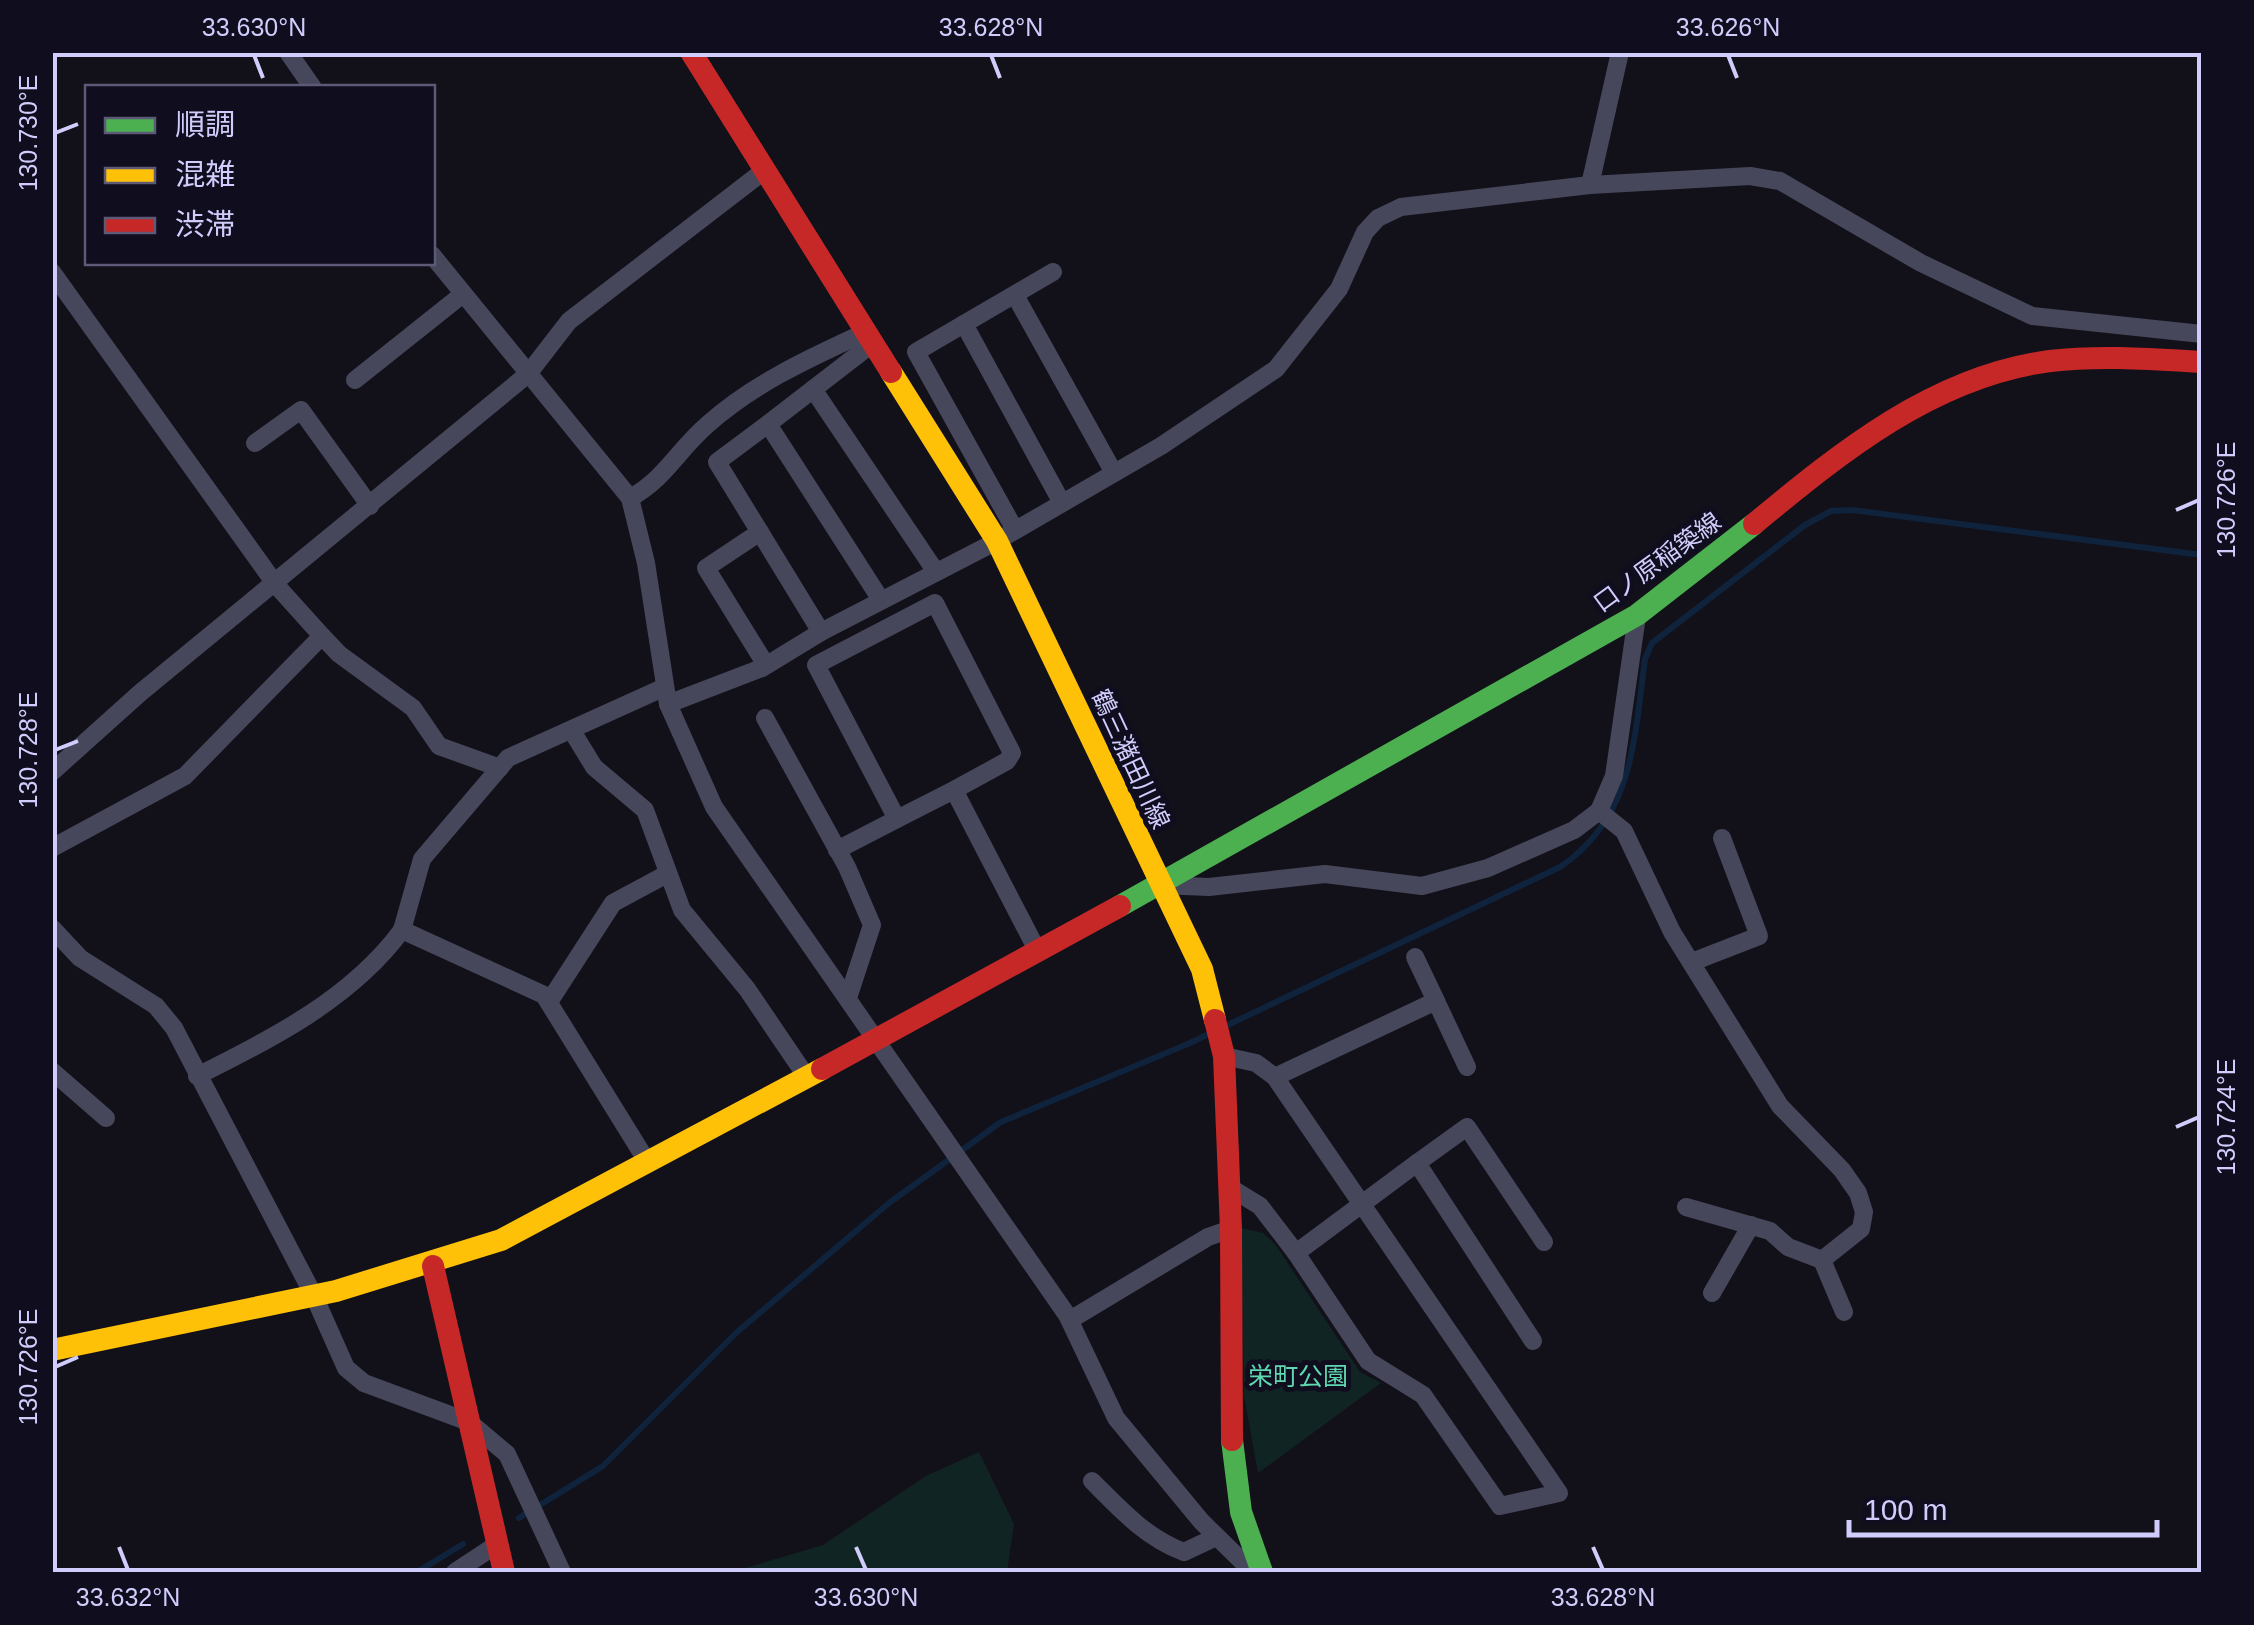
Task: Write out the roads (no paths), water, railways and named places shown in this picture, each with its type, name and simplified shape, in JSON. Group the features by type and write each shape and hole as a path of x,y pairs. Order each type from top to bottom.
{"main road":[{"name":"鶴三潴田川線","path":"691,52 870,338 1006,535 1159,885 1202,968 1224,1056 1231,1230 1231,1436 1241,1512 1262,1572"},
{"name":"口ノ原稲築線","path":"52,1350 314,1296 433,1266 501,1240 1159,885 1637,616 1863,436 1956,386 1995,370 2044,360 2107,355 2202,362"},
{"path":"433,1266 504,1572"}],"street":[{"path":"288,52 311,85"},
{"path":"1590,185 1620,52"},
{"path":"52,772 140,694 528,374 569,321 765,170"},
{"path":"197,1076 304,1018 361,976 402,930 422,859 500,768 527,747 667,695 766,665 1114,473 1276,370 1330,304 1364,232 1378,218 1424,202 1590,185 1750,176 1780,181 1921,262 2032,316 2202,334"},
{"path":"435,259 630,498 646,563 667,695 714,807 1070,1320 1116,1418 1216,1537 1253,1572"},
{"path":"52,272 276,585 322,636 339,654 413,708 438,746 500,768"},
{"path":"1006,535 916,352 1053,272"},
{"path":"354,380 463,294"},
{"path":"1015,295 1114,473"},
{"path":"964,324 1062,503"},
{"path":"820,632 717,462 813,389 870,338"},
{"path":"630,498 654,485 687,445 740,399 796,364 870,338"},
{"path":"813,389 936,572"},
{"path":"255,444 301,410 370,506"},
{"path":"768,424 881,600"},
{"path":"760,532 706,568 766,665"},
{"path":"838,850 1007,761 1012,753 934,603 816,665 896,819"},
{"path":"1159,885 1208,887 1325,874 1422,886 1488,868 1574,830 1599,812 1614,776 1637,616"},
{"path":"52,848 186,776 322,636"},
{"path":"766,718 838,850 872,925 848,998"},
{"path":"572,731 594,767 645,810 667,874 691,923 747,989 806,1076"},
{"path":"954,790 1037,950"},
{"path":"1599,812 1624,831 1672,932 1780,1106 1842,1170 1858,1194 1864,1212 1861,1229 1822,1260"},
{"path":"1692,962 1759,936 1722,838"},
{"path":"549,1002 614,903 667,874"},
{"path":"52,928 80,958 156,1006 174,1028 314,1296 346,1368 364,1383 469,1422 507,1454 562,1572"},
{"path":"402,930 544,995 648,1162"},
{"path":"1415,957 1467,1067"},
{"path":"1275,1077 1436,1001"},
{"path":"1224,1056 1256,1063 1275,1077 1559,1493 1500,1506 1422,1395 1368,1361 1260,1206 1230,1187"},
{"path":"52,1070 106,1118"},
{"path":"1296,1253 1467,1127 1544,1242"},
{"path":"1417,1163 1532,1341"},
{"path":"1686,1207 1770,1231 1788,1247 1822,1260 1844,1312"},
{"path":"1712,1292 1751,1226"},
{"path":"1070,1320 1208,1238 1231,1230"},
{"path":"1092,1481 1167,1546 1184,1552 1216,1537"},
{"path":"455,1572 499,1543"}],"waterway":[{"path":"519,1518 603,1466 736,1333 889,1203 1001,1122 1190,1043 1560,867 1603,825 1617,800 1633,747 1645,659 1652,643 1805,525 1831,511 1852,510 2202,555"},
{"path":"417,1572 463,1544"}],"park label":[{"name":"栄町公園","path":"1298,1376"}]}
